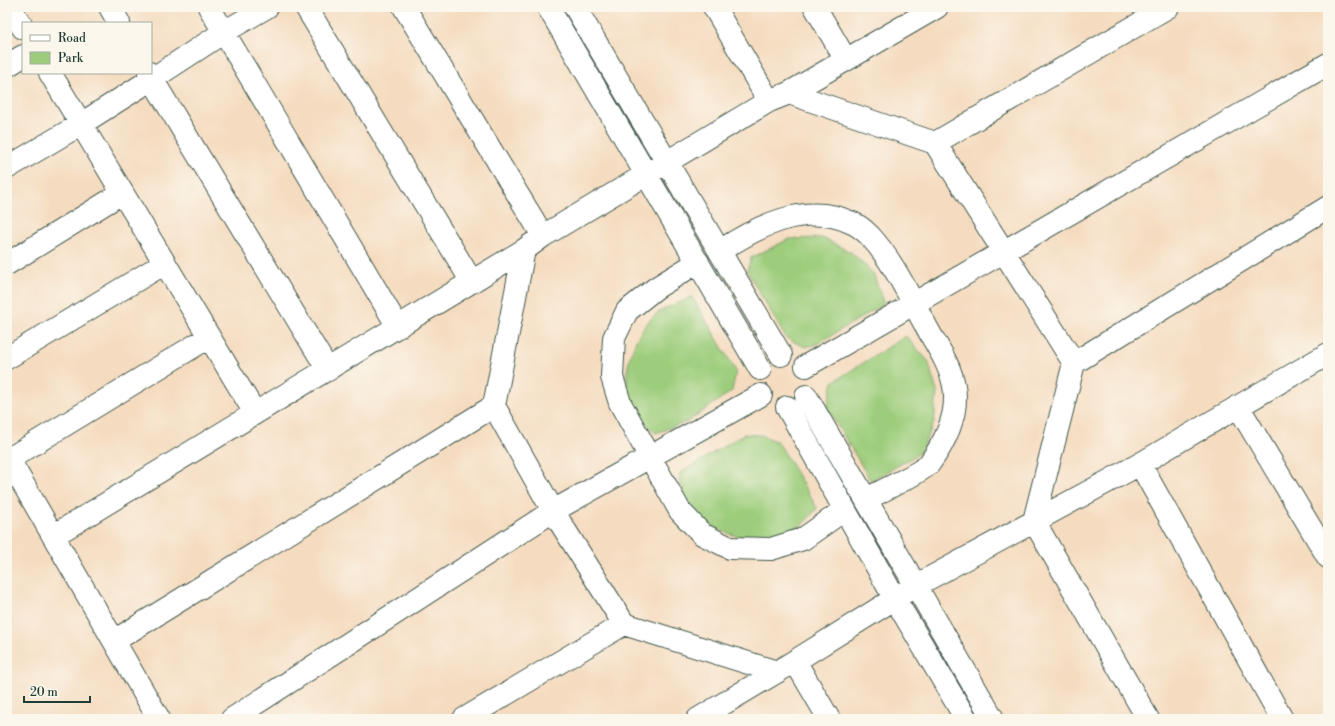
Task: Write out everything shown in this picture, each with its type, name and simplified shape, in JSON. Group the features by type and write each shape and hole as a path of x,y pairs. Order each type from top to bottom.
{"street":[{"path":"10,7 22,26"},
{"path":"110,7 118,22"},
{"path":"209,7 398,327"},
{"path":"7,168 81,124 150,76 267,7"},
{"path":"306,7 472,282"},
{"path":"404,7 544,236"},
{"path":"548,7 760,369 758,386 761,395 768,402 777,407 787,408 801,402 806,396 810,387 810,376 806,366 800,359 791,355 781,355 773,357 760,369"},
{"path":"575,7 781,355"},
{"path":"714,7 779,97 935,142 1074,363"},
{"path":"815,7 846,60"},
{"path":"53,536 328,370 524,250 544,236 779,97 846,60 915,13 937,7"},
{"path":"935,142 1168,7"},
{"path":"7,66 22,57"},
{"path":"806,366 1328,64"},
{"path":"51,74 255,414"},
{"path":"150,76 328,370"},
{"path":"7,264 122,193"},
{"path":"1148,719 1034,521 1074,363 1328,207"},
{"path":"720,251 750,232 793,216 822,215 850,222 869,236 886,258 914,304 948,365 954,386 955,412 942,444 928,466 866,499"},
{"path":"524,250 494,406 553,511 624,624 786,667 829,719"},
{"path":"698,262 656,288 627,311 614,338 612,377 620,403 680,512 702,534 730,548 771,549 803,539 844,510"},
{"path":"7,358 165,263"},
{"path":"159,719 8,457 209,337"},
{"path":"698,719 786,667 915,586 1140,464 1328,354"},
{"path":"232,719 553,511 761,395"},
{"path":"806,396 993,719"},
{"path":"114,641 494,406"},
{"path":"1238,406 1328,557"},
{"path":"787,408 895,599 966,719"},
{"path":"1140,464 1282,719"},
{"path":"464,719 624,624"}],"green space":[{"path":"823,238 852,253 873,273 884,304 817,344 805,347 786,338 747,271 751,258 789,239"},
{"path":"692,297 736,371 732,391 687,422 656,433 639,416 632,406 628,394 627,383 629,360 638,338 651,319 659,312"},
{"path":"906,336 928,361 937,392 934,423 920,453 871,481 827,408 833,382"},
{"path":"744,434 761,435 778,442 817,508 799,527 777,538 756,541 715,528 707,523 692,509 682,490 679,480 680,473"}]}
